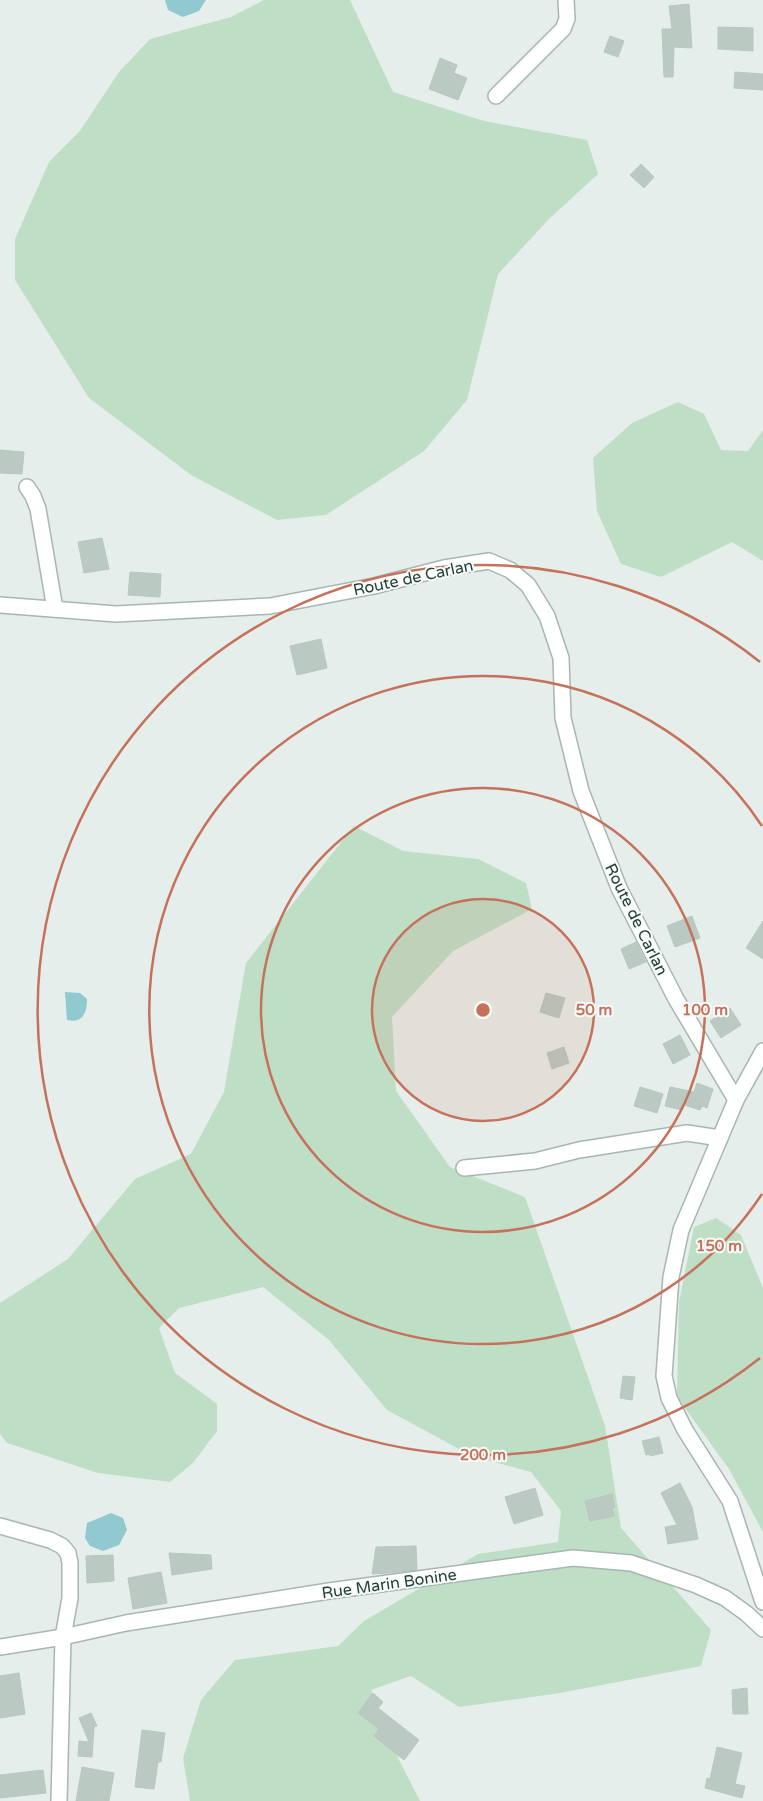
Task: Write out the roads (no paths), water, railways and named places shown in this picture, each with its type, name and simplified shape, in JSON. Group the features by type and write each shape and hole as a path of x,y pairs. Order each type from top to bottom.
{"street":[{"path":"496,96 563,29 567,19 566,0"},
{"path":"27,487 33,496 38,510 55,609"},
{"name":"Route de Carlan","path":"0,604 116,614 270,606 374,586 444,568 489,561 510,570 528,585 547,616 560,658 563,718 581,791 619,888 676,999 736,1100"},
{"path":"763,1051 736,1100 681,1230 671,1277 664,1376 669,1398 685,1430 730,1501 763,1602"},
{"path":"464,1168 535,1161 580,1150 687,1133 720,1138"},
{"path":"0,1526 50,1540 62,1546 68,1553 70,1563 70,1598 63,1637 59,1801"},
{"name":"Rue Marin Bonine","path":"0,1647 126,1624 329,1591 573,1558 631,1563 696,1585 725,1598 747,1614 763,1629"}],"water":[{"path":"165,0 206,0 199,11 183,17 168,10"},
{"path":"65,992 80,993 87,999 85,1012 80,1019 67,1020"},
{"path":"111,1513 123,1518 127,1530 119,1545 103,1551 90,1546 85,1538 87,1523"}]}
